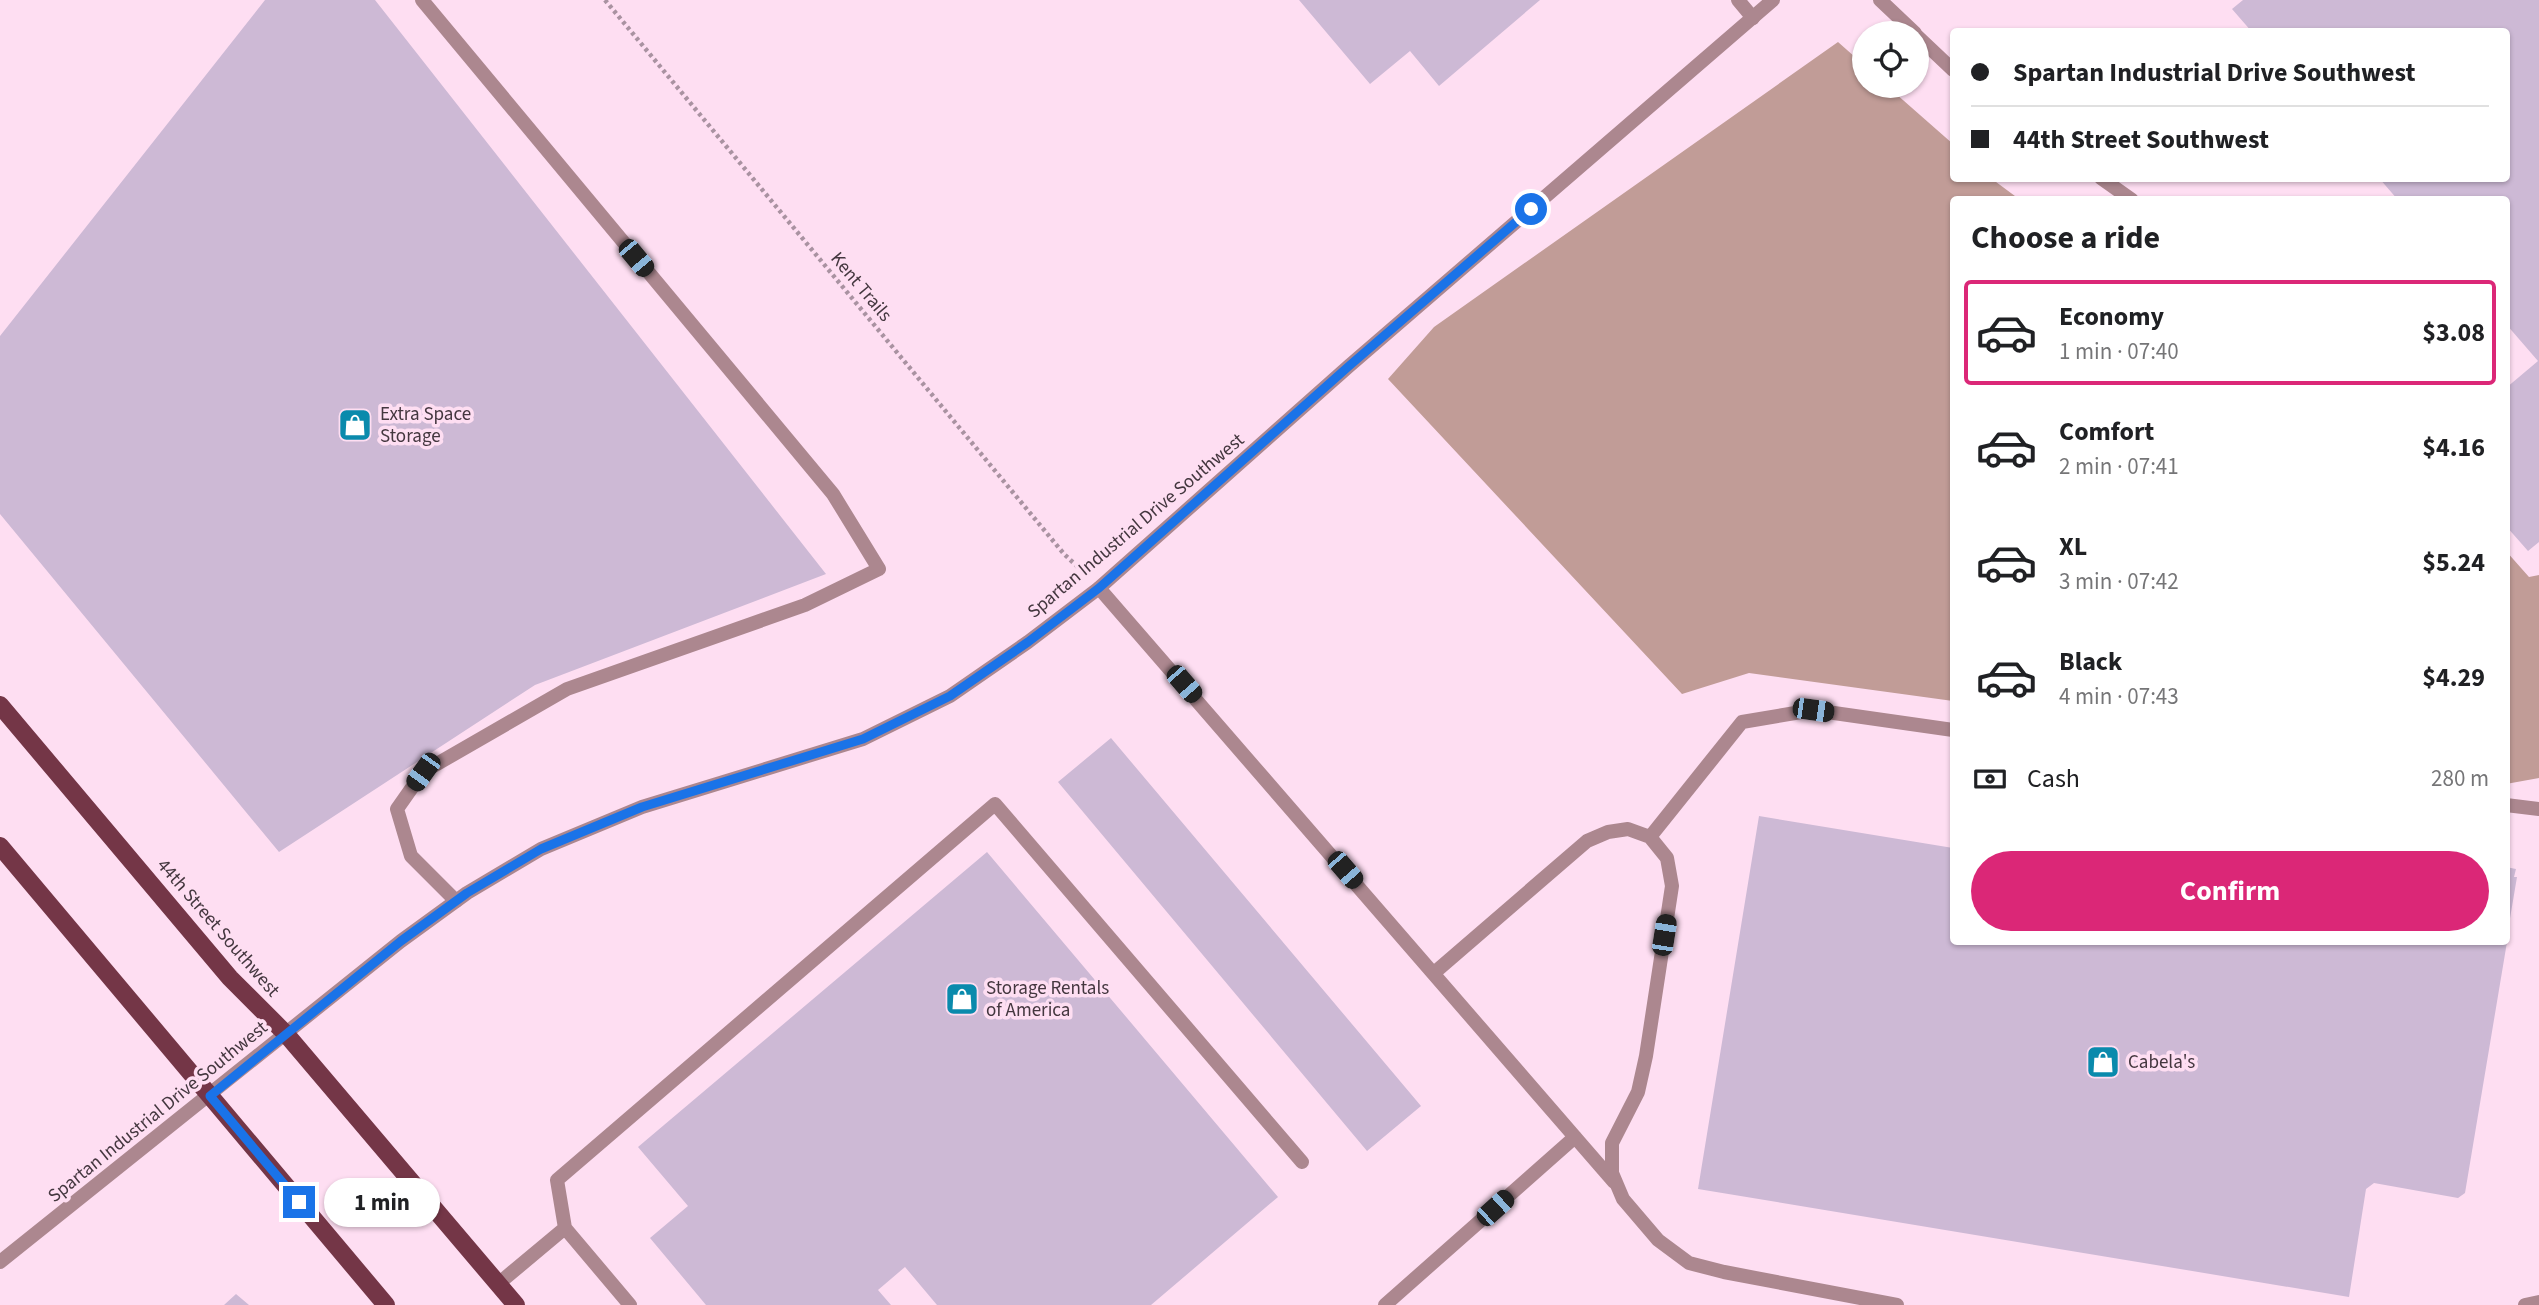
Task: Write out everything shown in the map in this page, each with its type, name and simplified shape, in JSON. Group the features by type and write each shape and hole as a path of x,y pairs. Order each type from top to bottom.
{"main road":[{"name":"44th Street Southwest","path":"0,705 230,978 286,1034 516,1305"},
{"path":"0,846 386,1305"}],"street":[{"path":"422,0 832,495 879,569 805,605 567,689 423,772 397,808 411,856 456,901"},
{"path":"1738,0 1753,18"},
{"name":"Spartan Industrial Drive Southwest","path":"0,1262 401,941 456,901 541,849 642,807 863,739 950,696 1028,642 1099,588 1349,366 1773,0"},
{"path":"1880,0 1902,21"},
{"path":"1929,47 1950,67"},
{"path":"2107,182 2126,196"},
{"path":"1099,588 1618,1187"},
{"path":"1650,837 1742,722 1813,710 1950,730"},
{"path":"630,1305 565,1228 557,1180 995,804 1302,1162"},
{"path":"2510,805 2539,809"},
{"path":"1434,973 1587,841 1608,832 1628,829 1650,837 1667,858 1672,886 1638,1092 1612,1143 1612,1173 1623,1199 1658,1240 1689,1264 1897,1305"},
{"path":"1385,1305 1575,1137"},
{"path":"498,1284 565,1228"},
{"path":"2525,1305 2539,1302"}],"path":[{"name":"Kent Trails","path":"605,0 1064,554 1099,588"}],"shaded area":[{"path":"1838,42 1852,54 1852,98 1901,98 1950,141 1950,182 1996,182 2015,196 1950,196 1950,701 1749,673 1682,694 1388,379 1434,327"},
{"path":"2510,556 2529,577 2539,575 2539,778 2510,783"}],"building":[{"name":"Extra Space Storage","path":"265,0 375,0 826,574 535,685 279,852 0,514 0,336"},
{"path":"1299,0 1540,0 1439,86 1410,51 1370,84"},
{"path":"2243,0 2539,0 2539,542 2528,551 2510,531 2510,385 2538,361 2510,329 2510,196 2395,196 2382,182 2510,182 2510,28 2249,28 2232,9"},
{"path":"1111,738 1421,1106 1367,1151 1058,782"},
{"name":"Cabela's","path":"1759,816 1950,848 1950,945 2506,945 2465,1193 2458,1198 2374,1183 2366,1189 2349,1297 1698,1189"},
{"name":"Storage Rentals of America","path":"987,852 1278,1197 1151,1305 937,1305 905,1267 878,1290 891,1305 706,1305 650,1238 688,1206 638,1147"},
{"path":"2510,868 2516,869 2514,877 2517,877 2510,918"},
{"path":"236,1294 249,1305 224,1305"}],"place":[{"name":"Extra Space Storage","path":"355,425"},
{"name":"Storage Rentals of America","path":"962,999"},
{"name":"Cabela's","path":"2103,1062"}],"route":[{"path":"299,1202 210,1096 316,1009 401,941 467,893 541,849 642,807 863,739 950,696 1099,588 1531,209"}]}
